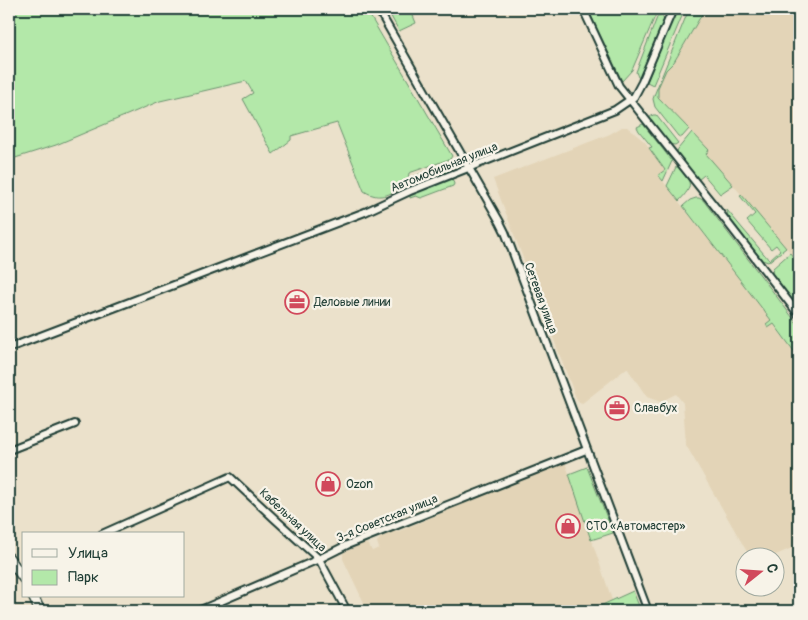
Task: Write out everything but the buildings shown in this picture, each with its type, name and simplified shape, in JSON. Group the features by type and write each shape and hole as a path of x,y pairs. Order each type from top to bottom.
{"main road":[{"path":"9,558 22,574"},
{"path":"34,598 40,611"}],"street":[{"name":"Сетевая улица","path":"378,9 505,232 648,611"},
{"path":"583,9 619,86 799,315"},
{"path":"630,100 634,97 642,82 673,9"},
{"name":"Автомобильная улица","path":"9,348 365,212 410,191 615,110 630,100"},
{"path":"9,450 75,424"},
{"name":"3-я Советская улица","path":"198,611 320,559 347,544 586,450"},
{"name":"Кабельная улица","path":"106,532 230,477 320,559 347,611"}],"shaded area":[{"path":"705,9 799,9 799,263 705,154 709,150 658,97 658,88 666,70 674,62"},
{"path":"622,127 627,127 645,142 665,170 659,176 771,320 766,324 768,327 773,324 799,358 799,545 786,551 786,548 745,548 686,445 683,403 676,394 660,402 647,397 627,368 581,404 576,398 493,179 610,134"},
{"path":"799,263 799,274 794,268"},
{"path":"565,462 612,600 589,611 368,611 343,559 343,553 364,543 369,545 372,551 379,548 377,542 380,538 393,531 397,532"}],"green space":[{"path":"9,9 366,9 452,156 450,159 409,173 407,184 391,193 381,196 370,194 364,191 337,123 291,136 291,140 273,154 243,99 253,93 246,81 160,101 56,145 9,160"},
{"path":"387,9 424,9 412,13 416,23 399,31"},
{"path":"588,9 647,9 656,14 632,70 622,81"},
{"path":"677,9 685,9 653,85 647,82"},
{"path":"689,9 705,9 674,62 666,70 658,88 658,97 689,129 680,137 655,107 653,99"},
{"path":"658,15 663,17 664,21 640,78 636,72"},
{"path":"656,115 678,143 675,145 668,144 649,118"},
{"path":"643,124 672,161 663,181 658,175 665,170 649,148 652,147 637,127"},
{"path":"692,132 709,150 706,154 733,185 720,194 704,175 698,180 677,152"},
{"path":"443,165 447,167 449,172 410,186 415,176"},
{"path":"676,167 686,177 689,184 687,191 679,201 667,186"},
{"path":"452,178 453,186 421,198 416,196 410,198 410,196 417,192"},
{"path":"741,194 786,248 768,262 762,260 728,216 727,210 769,260 780,250 776,245 771,249 747,221 755,214 740,196"},
{"path":"696,198 703,200 799,326 799,358 774,324 768,328 766,324 771,320 683,206"},
{"path":"790,253 799,264 794,268 799,274 799,308 772,273 773,268"},
{"path":"587,467 613,533 591,540 569,474"},
{"path":"633,591 641,611 589,611"}],"place":[{"name":"Деловые линии","path":"297,302"},
{"name":"Славбух","path":"617,408"},
{"name":"Ozon","path":"328,484"},
{"name":"СТО «Автомастер»","path":"568,526"}]}
